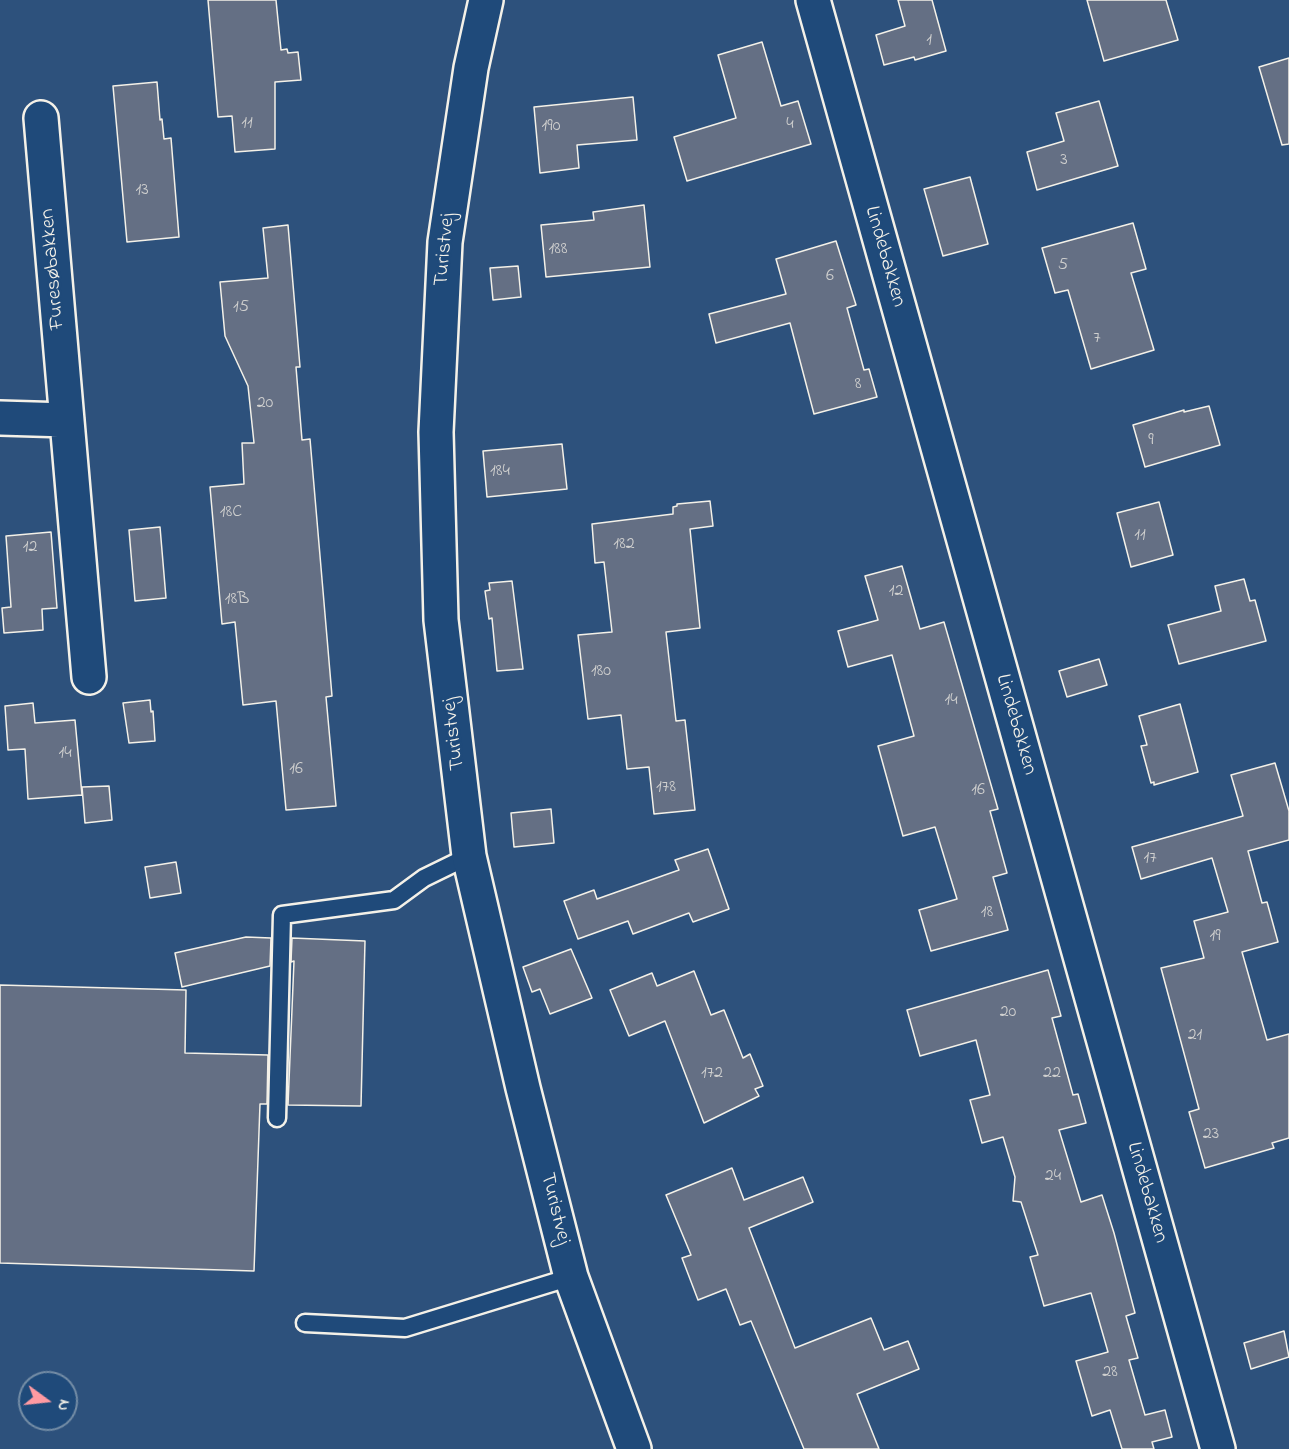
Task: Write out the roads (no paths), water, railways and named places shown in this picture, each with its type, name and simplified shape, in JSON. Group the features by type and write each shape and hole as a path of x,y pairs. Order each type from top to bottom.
{"street":[{"name":"Turistvej","path":"486,0 471,68 445,242 436,432 441,620 469,856 523,1088 571,1277 634,1449"},
{"name":"Lindebakken","path":"813,0 1218,1449"},
{"name":"Furesøbakken","path":"41,118 89,677"},
{"path":"0,418 67,420"}],"lane":[{"path":"277,1118 282,915 394,900 424,878 469,856"},
{"path":"306,1323 405,1328 571,1277"}]}
